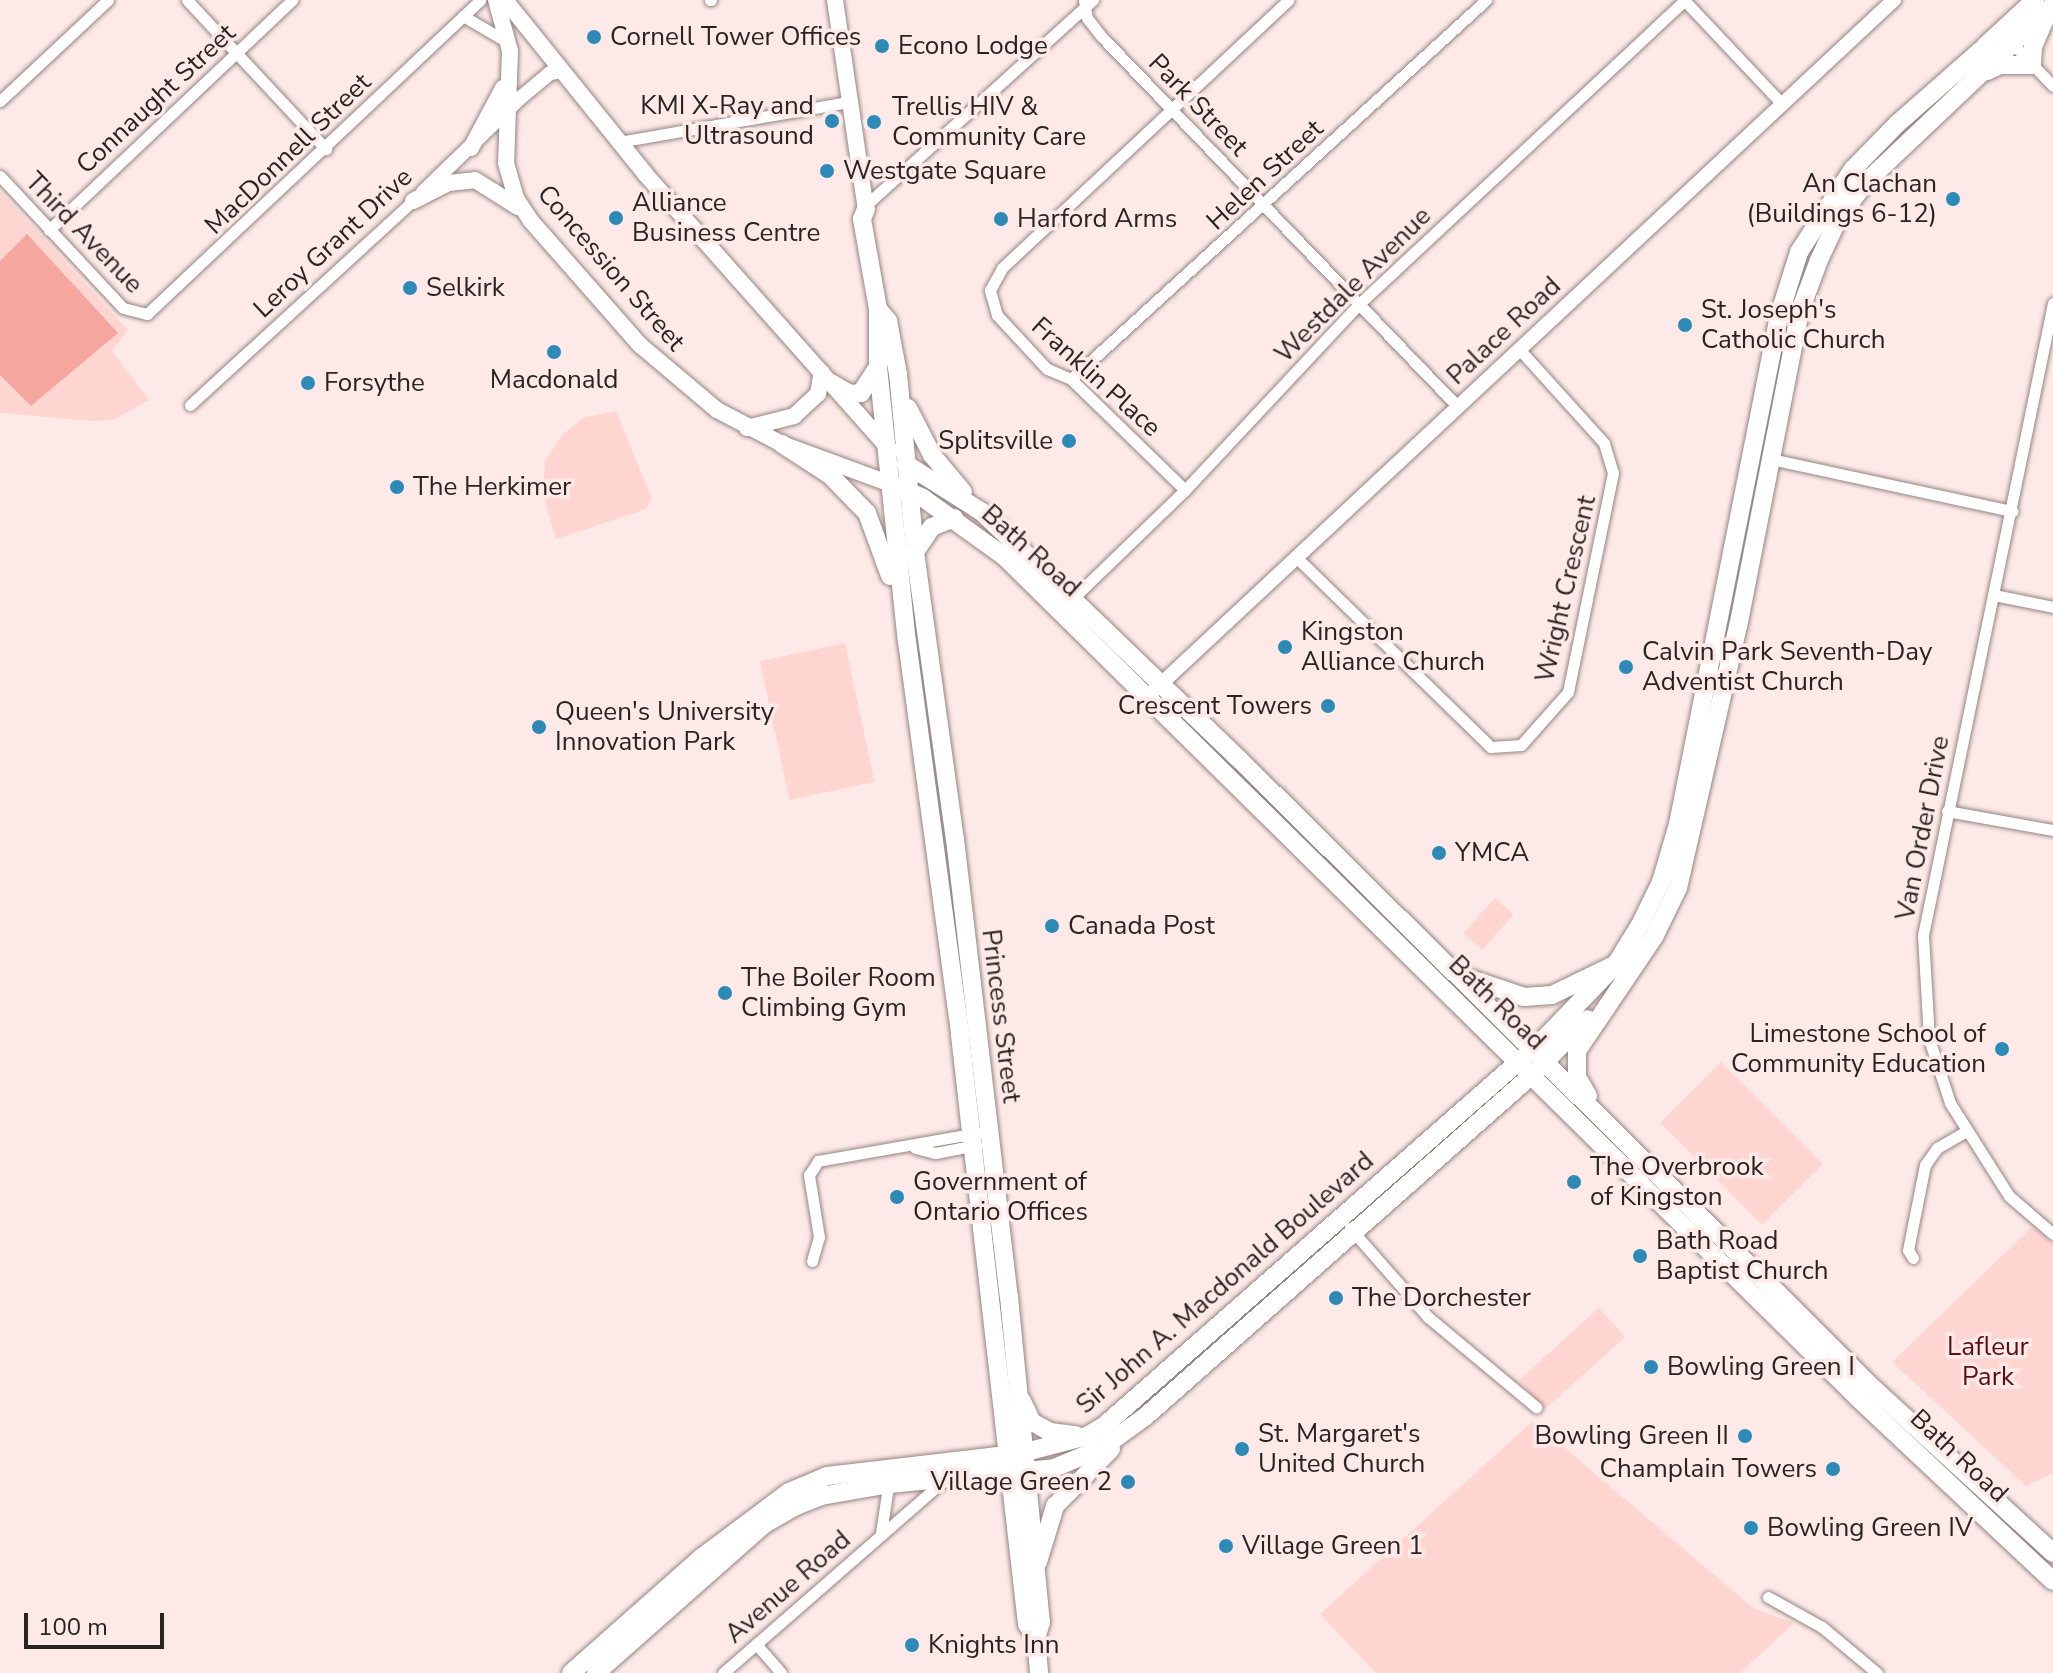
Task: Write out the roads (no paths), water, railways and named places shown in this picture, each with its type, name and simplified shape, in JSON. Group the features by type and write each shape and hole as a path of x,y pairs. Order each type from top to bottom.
{"main road":[{"name":"Concession Street","path":"496,0 509,43 508,178 531,221 640,345 677,379 745,428 888,483"},
{"path":"505,0 619,142 885,446 906,464"},
{"name":"Princess Street","path":"835,0 866,207 874,233 869,243 878,309 878,367 888,483 907,641 1016,1390 1014,1454"},
{"path":"1980,51 2018,16 2046,4"},
{"path":"1616,1133 1582,1088 1575,1067 1585,1036 1654,937 1678,888 1800,311 1838,219 1865,183 2012,43 2046,4"},
{"path":"1980,74 2000,65 2032,65 2033,47 2046,4"},
{"path":"2012,43 2018,16"},
{"path":"1980,51 2012,43"},
{"name":"Sir John A. Macdonald Boulevard","path":"1532,1061 1616,964 1661,882 1678,824 1779,316 1799,252 1822,211 1864,158 1980,51"},
{"path":"471,148 490,120 510,67"},
{"path":"413,201 448,183 475,180 497,190 531,221"},
{"name":"Princess Street","path":"878,309 888,321 898,374 1014,1454 1041,1622 1036,1638 1039,1673"},
{"path":"827,378 850,394 861,393 878,367"},
{"path":"898,374 915,430 982,512"},
{"path":"745,428 794,416 818,394 827,378"},
{"path":"1758,419 1760,445 1771,459"},
{"path":"782,444 830,475 873,523 907,641"},
{"path":"1744,485 1771,459"},
{"name":"Bath Road","path":"906,464 982,512 1066,605 1532,1061 1858,1398 2053,1581"},
{"name":"Bath Road","path":"888,483 954,518 1066,605"},
{"path":"915,552 932,527 954,518"},
{"name":"Bath Road","path":"1154,691 1452,970 1532,1061 1616,1133 1873,1388 2053,1553"},
{"path":"1452,970 1524,997 1578,986 1616,964"},
{"name":"Sir John A. Macdonald Boulevard","path":"571,1673 759,1510 827,1476 947,1477 1017,1473 1082,1459 1146,1416 1348,1225 1623,982"},
{"name":"Sir John A. Macdonald Boulevard","path":"596,1673 763,1525 821,1496 889,1476 1014,1454 1087,1436 1131,1405 1348,1225"},
{"path":"1016,1390 1032,1422 1050,1432 1087,1436"},
{"path":"1035,1577 1055,1506 1146,1416"},
{"name":"Princess Street","path":"1017,1473 1027,1624 1036,1638"}],"street":[{"path":"0,101 108,0"},
{"path":"187,0 326,149"},
{"name":"Connaught Street","path":"49,230 292,0"},
{"name":"MacDonnell Street","path":"138,316 154,310 480,0"},
{"path":"1171,109 1288,0"},
{"name":"Helen Street","path":"1071,379 1264,206 1486,0"},
{"path":"1685,0 1782,104"},
{"name":"Westdale Avenue","path":"1066,605 1185,490 1359,304 1685,0"},
{"name":"Palace Road","path":"1154,691 1894,0"},
{"path":"866,207 1087,2"},
{"name":"Park Street","path":"1087,2 1101,36 1458,407"},
{"path":"463,16 509,43"},
{"path":"2012,43 2053,86"},
{"name":"Leroy Grant Drive","path":"190,405 507,114 555,82 563,71"},
{"path":"619,142 849,102"},
{"name":"Franklin Place","path":"1171,109 999,271 990,290 997,315 1047,369 1071,379 1185,490"},
{"name":"Third Avenue","path":"0,176 123,308 138,316"},
{"name":"Van Order Drive","path":"2053,303 1923,935 1924,1002 1941,1078 1965,1132 2009,1196 2053,1234"},
{"name":"Wright Crescent","path":"1297,558 1491,747 1521,745 1568,692 1613,473 1604,443 1520,350"},
{"path":"1771,459 2012,511"},
{"path":"1994,595 2053,607"},
{"path":"1947,811 2053,830"},
{"path":"1913,1258 1908,1250 1925,1165 1937,1148 1965,1132"},
{"path":"812,1261 819,1237 812,1166 981,1139"},
{"path":"1348,1225 1428,1317 1536,1407"},
{"name":"Avenue Road","path":"881,1534 889,1476"},
{"name":"Avenue Road","path":"723,1673 947,1477"},
{"path":"1768,1597 1822,1627 1877,1673"},
{"path":"756,1644 781,1673"}],"place":[{"name":"Cornell Tower Offices","path":"594,37"},
{"name":"Econo Lodge","path":"882,46"},
{"name":"KMI X-Ray and Ultrasound","path":"832,121"},
{"name":"Trellis HIV & Community Care","path":"874,122"},
{"name":"Westgate Square","path":"827,171"},
{"name":"An Clachan (Buildings 6-12)","path":"1953,199"},
{"name":"Alliance Business Centre","path":"616,218"},
{"name":"Harford Arms","path":"1001,219"},
{"name":"Selkirk","path":"410,288"},
{"name":"St. Joseph's Catholic Church","path":"1685,325"},
{"name":"Macdonald","path":"554,352"},
{"name":"Forsythe","path":"308,383"},
{"name":"Splitsville","path":"1069,441"},
{"name":"The Herkimer","path":"397,487"},
{"name":"Kingston Alliance Church","path":"1285,647"},
{"name":"Calvin Park Seventh-Day Adventist Church","path":"1626,667"},
{"name":"Crescent Towers","path":"1328,706"},
{"name":"Queen's University Innovation Park","path":"539,727"},
{"name":"YMCA","path":"1439,853"},
{"name":"Canada Post","path":"1052,926"},
{"name":"The Boiler Room Climbing Gym","path":"725,993"},
{"name":"Limestone School of Community Education","path":"2002,1049"},
{"name":"The Overbrook of Kingston","path":"1574,1182"},
{"name":"Government of Ontario Offices","path":"897,1197"},
{"name":"Bath Road Baptist Church","path":"1640,1256"},
{"name":"The Dorchester","path":"1336,1298"},
{"name":"Bowling Green I","path":"1651,1367"},
{"name":"Bowling Green II","path":"1745,1436"},
{"name":"St. Margaret's United Church","path":"1242,1449"},
{"name":"Champlain Towers","path":"1833,1469"},
{"name":"Village Green 2","path":"1128,1482"},
{"name":"Bowling Green IV","path":"1751,1528"},
{"name":"Village Green 1","path":"1226,1546"},
{"name":"Knights Inn","path":"912,1645"}],"park label":[{"name":"Lafleur Park","path":"1988,1362"}]}
